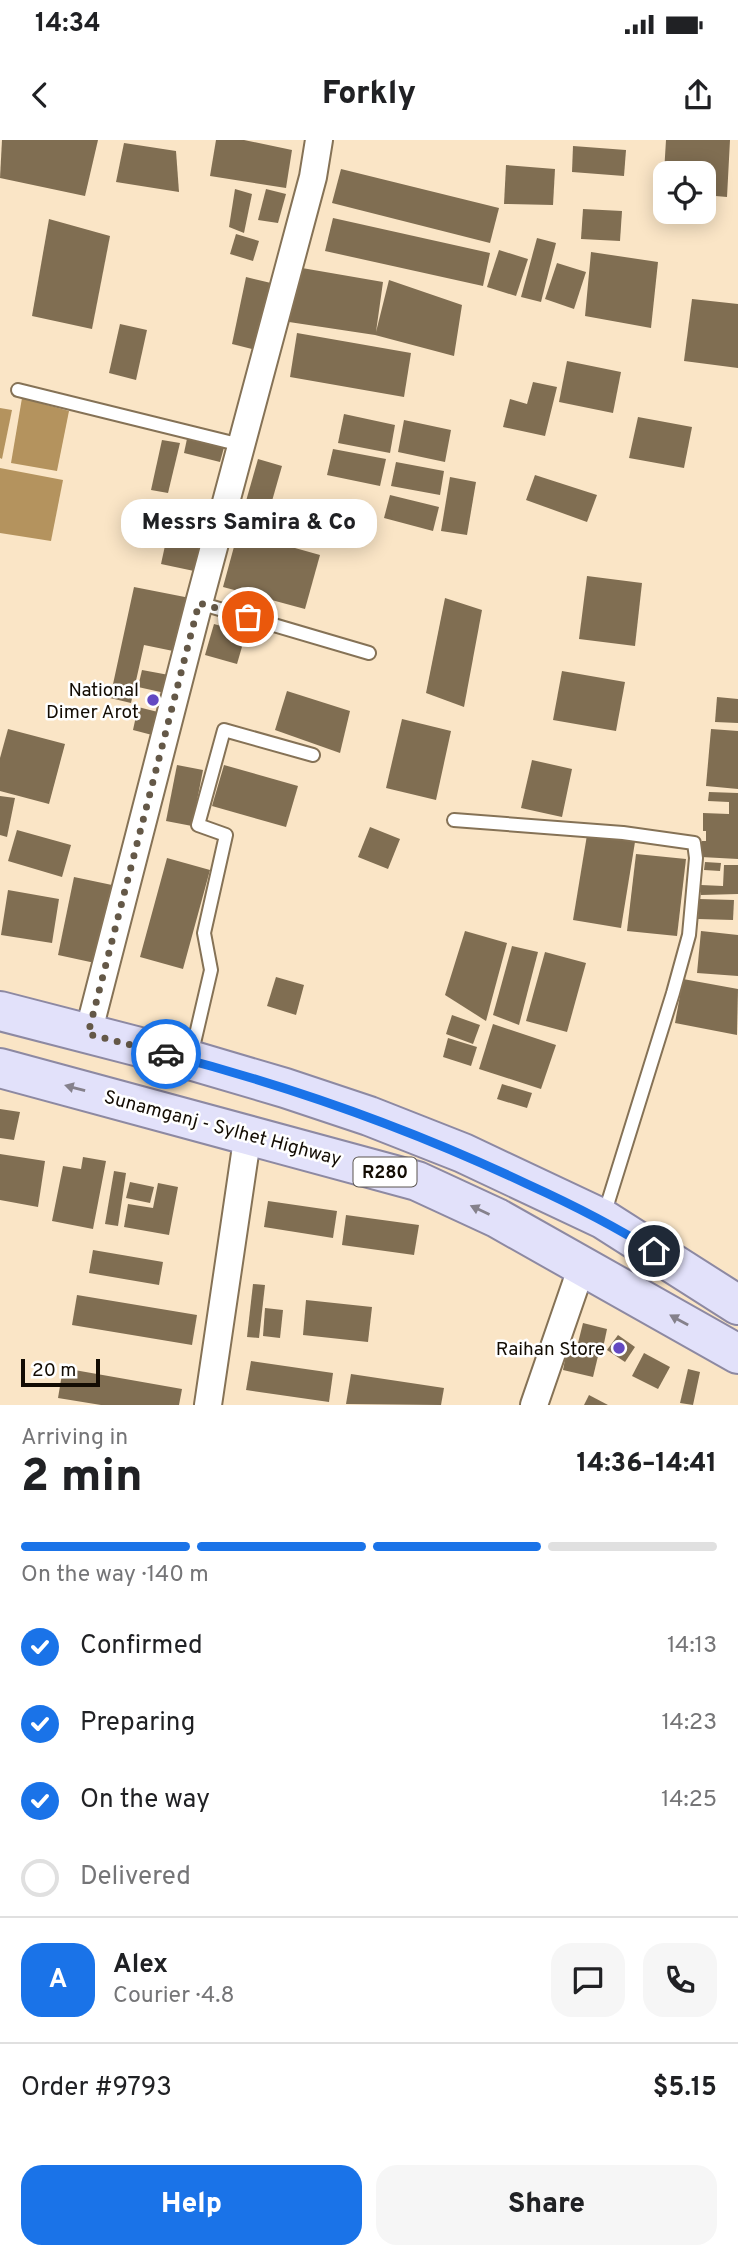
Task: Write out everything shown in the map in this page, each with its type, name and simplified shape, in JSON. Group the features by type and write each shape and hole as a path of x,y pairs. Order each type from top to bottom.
{"main road":[{"name":"R280","path":"0,1011 190,1060 369,1116 463,1153 603,1219 738,1305"},
{"name":"Sunamganj - Sylhet Highway","path":"0,1068 248,1133 417,1181 497,1218 738,1353"}],"street":[{"path":"88,1034 313,177 319,140"},
{"path":"208,1405 248,1133"},
{"path":"534,1405 582,1266"}],"lane":[{"path":"18,390 241,445"},
{"path":"199,603 369,653"},
{"path":"190,1060 211,971 204,933 226,835 198,825 224,730 313,755"},
{"path":"454,820 623,833 694,843 696,858 689,935 603,1219"}],"shaded area":[{"path":"22,398 69,411 57,471 11,463"},
{"path":"0,408 12,410 2,459 0,458"},
{"path":"0,468 63,480 51,541 0,533"}],"building":[{"path":"2,140 98,140 85,196 0,178"},
{"path":"216,140 244,140 292,150 286,188 210,176"},
{"path":"666,140 730,140 727,197 716,196 716,161 665,161"},
{"path":"124,143 176,151 179,192 116,182"},
{"path":"573,146 626,150 624,176 572,172"},
{"path":"506,165 555,169 553,205 504,204"},
{"path":"341,169 499,208 490,243 332,203"},
{"path":"235,189 252,194 244,233 229,227"},
{"path":"266,189 286,194 278,223 258,220"},
{"path":"583,209 622,211 620,241 581,239"},
{"path":"333,218 490,253 483,286 325,251"},
{"path":"49,219 110,236 92,329 32,316"},
{"path":"236,234 259,241 253,261 230,254"},
{"path":"537,238 556,243 541,302 521,297"},
{"path":"499,250 528,259 516,296 487,287"},
{"path":"591,252 658,262 651,328 585,316"},
{"path":"557,263 586,272 574,309 545,299"},
{"path":"302,268 383,282 376,332 389,280 462,305 454,356 375,335 289,322"},
{"path":"246,277 271,283 256,350 232,344"},
{"path":"692,299 738,304 738,368 684,361"},
{"path":"120,324 147,330 136,380 109,373"},
{"path":"297,333 411,353 404,397 290,377"},
{"path":"567,361 621,372 613,413 559,402"},
{"path":"533,382 557,387 545,436 503,427 510,399 527,404"},
{"path":"344,414 395,425 390,453 338,443"},
{"path":"638,417 692,427 684,468 629,458"},
{"path":"404,420 451,430 445,462 398,452"},
{"path":"188,434 225,444 220,462 184,453"},
{"path":"162,440 180,443 168,493 151,490"},
{"path":"333,449 386,459 380,486 327,475"},
{"path":"258,459 282,466 266,522 242,515"},
{"path":"396,462 444,471 440,495 391,486"},
{"path":"535,475 597,495 587,522 526,500"},
{"path":"450,477 476,482 467,535 441,531"},
{"path":"390,495 439,507 433,531 384,518"},
{"path":"173,509 206,516 194,571 161,564"},
{"path":"238,532 320,555 305,609 223,587"},
{"path":"587,576 642,583 635,646 579,639"},
{"path":"134,587 190,598 178,652 144,645 131,703 110,698"},
{"path":"445,598 482,610 464,707 426,693"},
{"path":"214,624 246,633 237,664 205,655"},
{"path":"142,670 169,675 165,693 138,687"},
{"path":"562,671 625,682 616,731 553,720"},
{"path":"287,691 350,711 340,753 275,730"},
{"path":"717,697 738,699 738,723 715,722"},
{"path":"138,707 162,713 156,736 133,730"},
{"path":"402,719 451,731 436,800 386,788"},
{"path":"8,729 65,744 49,804 0,791 0,758"},
{"path":"711,729 738,731 738,789 706,786"},
{"path":"532,760 572,769 562,817 521,808"},
{"path":"177,765 203,770 192,826 166,821"},
{"path":"224,765 298,786 286,827 212,806"},
{"path":"709,792 738,793 738,859 701,857 702,841 706,841 703,813 729,814 729,802 708,801"},
{"path":"0,796 15,798 7,837 0,835"},
{"path":"370,827 400,839 388,869 358,857"},
{"path":"17,830 71,845 62,877 8,861"},
{"path":"587,835 635,842 621,928 573,920"},
{"path":"636,854 686,859 677,936 627,931"},
{"path":"167,858 210,870 183,969 140,957"},
{"path":"705,862 721,863 720,871 704,870"},
{"path":"724,865 738,865 738,894 701,895 701,885 723,886"},
{"path":"74,877 112,885 95,963 58,955"},
{"path":"8,890 59,899 52,943 1,935"},
{"path":"699,899 734,900 733,920 698,919"},
{"path":"465,931 507,943 486,1021 445,995"},
{"path":"701,931 738,935 738,976 697,973"},
{"path":"512,946 538,952 519,1025 493,1015"},
{"path":"545,952 586,963 567,1032 526,1021"},
{"path":"276,977 304,985 296,1015 267,1006"},
{"path":"683,979 738,989 737,1035 675,1023"},
{"path":"452,1015 480,1025 473,1044 446,1034"},
{"path":"493,1024 556,1045 541,1089 479,1069"},
{"path":"448,1038 477,1047 471,1066 443,1057"},
{"path":"502,1084 532,1093 527,1108 497,1099"},
{"path":"0,1109 20,1112 14,1140 0,1138"},
{"path":"0,1154 45,1161 38,1207 0,1200"},
{"path":"83,1157 106,1161 93,1229 52,1221 63,1166 81,1169"},
{"path":"114,1171 126,1173 118,1226 105,1224"},
{"path":"130,1182 154,1187 150,1203 126,1198"},
{"path":"158,1183 178,1187 169,1235 124,1227 128,1204 153,1208"},
{"path":"268,1201 337,1211 333,1238 264,1227"},
{"path":"346,1215 419,1225 414,1255 342,1245"},
{"path":"93,1250 163,1262 159,1285 89,1273"},
{"path":"253,1284 265,1285 259,1338 247,1337"},
{"path":"77,1295 197,1315 192,1345 72,1325"},
{"path":"306,1300 372,1307 368,1342 303,1335"},
{"path":"265,1308 283,1310 280,1338 263,1336"},
{"path":"583,1323 607,1329 603,1348 578,1343"},
{"path":"618,1335 635,1347 625,1362 607,1350"},
{"path":"568,1345 599,1352 593,1377 563,1370"},
{"path":"644,1353 670,1367 658,1389 632,1376"},
{"path":"251,1361 333,1373 329,1402 246,1390"},
{"path":"63,1368 182,1389 179,1405 101,1405 58,1398"},
{"path":"688,1369 700,1372 693,1405 680,1403"},
{"path":"351,1374 444,1388 441,1405 346,1404"},
{"path":"589,1395 608,1405 584,1405"}],"way so far":[{"path":"166,1054 88,1034 199,603 248,617"}],"place":[{"name":"Messrs Samira & Co","path":"248,617"},
{"name":"National Dimer Arot","path":"153,700"},
{"name":"Raihan Store","path":"619,1348"}],"route":[{"path":"166,1054 285,1088 369,1116 463,1153 603,1219 654,1251"}]}
